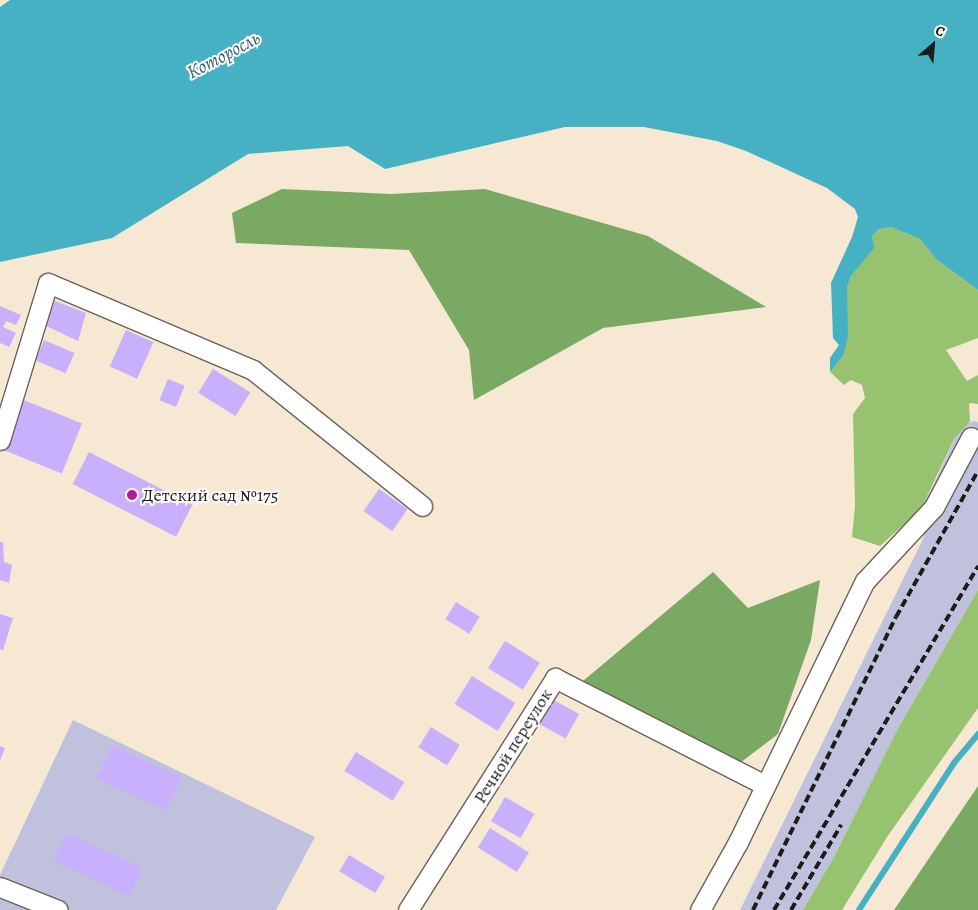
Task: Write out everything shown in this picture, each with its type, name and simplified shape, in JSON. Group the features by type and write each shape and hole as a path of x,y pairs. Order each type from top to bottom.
{"street":[{"path":"0,440 48,283 253,370 422,506"},
{"path":"700,910 765,785 865,581 934,507 971,437"},
{"name":"Речной переулок","path":"408,910 555,678 765,785"},
{"path":"0,887 58,910"}],"shaded area":[{"path":"978,422 978,590 897,730 835,855 803,910 740,910 924,537 913,519 930,492 958,431 966,423"},
{"path":"73,720 315,837 276,910 0,910 0,875"}],"green space":[{"path":"282,189 391,194 485,189 648,236 766,307 603,328 474,400 469,350 409,250 236,243 232,213"},
{"path":"891,227 920,239 937,260 978,290 978,338 946,350 967,381 978,375 978,404 969,403 970,421 954,439 921,509 880,546 852,537 855,506 853,414 865,398 862,385 851,380 844,385 830,372 843,356 847,288 851,276 873,248 872,236 879,229"},
{"path":"713,572 748,608 820,580 811,640 778,734 724,775 583,681"},
{"path":"978,590 978,708 887,837 842,910 803,910 835,855 897,730"},
{"path":"978,786 978,910 894,910"}],"water":[{"name":"Которосль","path":"10,0 978,0 978,290 937,260 920,239 891,227 879,229 872,236 874,248 851,276 847,288 848,336 843,356 830,372 830,358 839,345 833,338 831,283 852,237 858,217 855,209 827,188 746,151 717,141 644,127 565,127 385,169 348,146 248,154 112,238 0,262 0,7"}],"building":[{"path":"55,301 86,313 78,341 46,326"},
{"path":"0,306 21,315 16,325 6,321 3,327 16,333 9,347 0,343"},
{"path":"126,330 153,342 137,379 110,367"},
{"path":"44,340 74,353 66,373 35,360"},
{"path":"213,369 250,392 235,416 198,393"},
{"path":"168,379 185,386 176,407 159,400"},
{"path":"19,398 82,423 62,474 0,449"},
{"name":"Детский сад №175","path":"89,452 192,505 176,537 73,484"},
{"path":"379,489 408,509 392,531 364,511"},
{"path":"0,542 3,542 4,562 12,565 9,583 0,580"},
{"path":"456,602 480,617 469,634 445,619"},
{"path":"0,614 13,618 3,650 0,649"},
{"path":"505,641 540,663 523,690 488,668"},
{"path":"472,676 515,703 498,731 455,704"},
{"path":"552,699 579,714 566,739 538,723"},
{"path":"431,727 460,745 447,765 418,747"},
{"path":"112,745 182,778 166,811 96,779"},
{"path":"0,746 5,748 0,761"},
{"path":"356,752 404,782 393,801 344,771"},
{"path":"505,797 534,814 520,838 491,821"},
{"path":"490,828 529,852 517,872 478,848"},
{"path":"67,833 142,868 129,896 54,861"},
{"path":"349,855 385,877 375,893 339,871"}],"waterway":[{"path":"859,910 954,763 978,734"}],"railway":[{"path":"753,910 896,617 978,471"},
{"path":"774,910 978,566"},
{"path":"791,910 841,825"}],"place":[{"name":"Детский сад №175","path":"132,495"}]}
